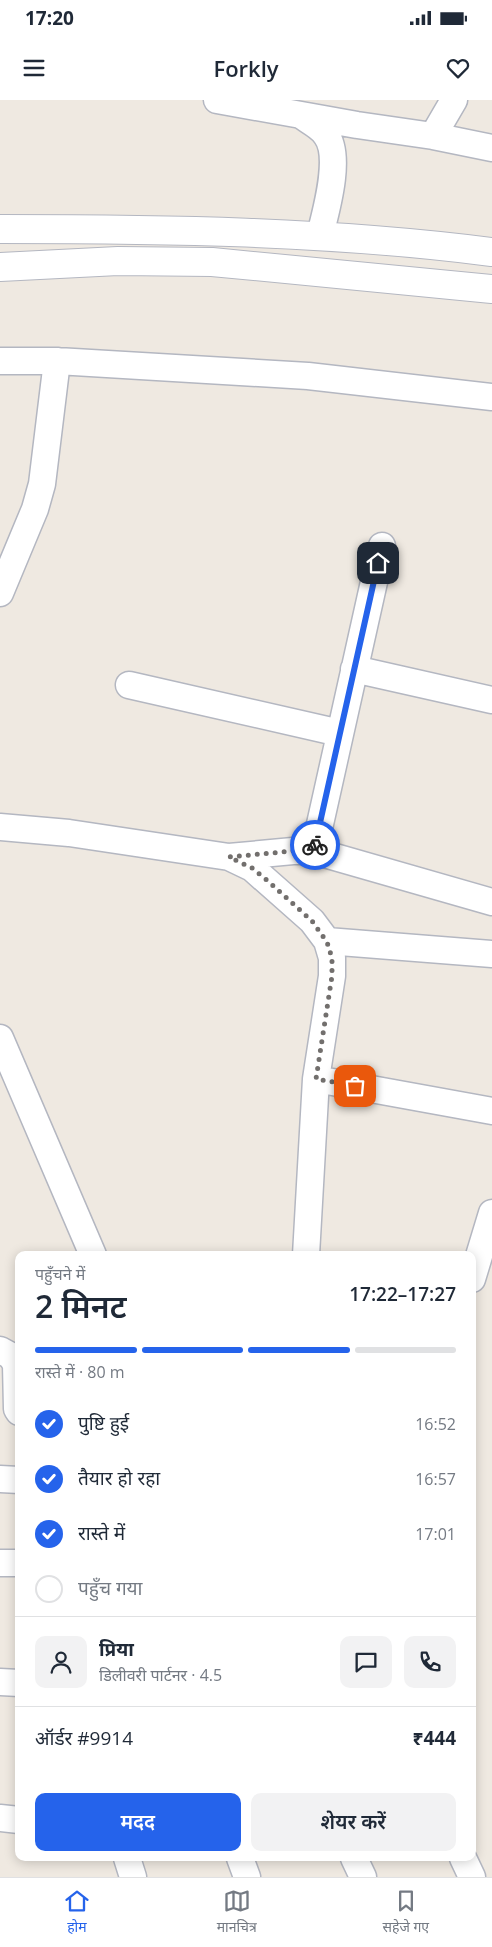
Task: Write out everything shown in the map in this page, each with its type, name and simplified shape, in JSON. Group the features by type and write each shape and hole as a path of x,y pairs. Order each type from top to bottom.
{"main road":[{"path":"0,229 134,229 320,235 492,252"},
{"path":"0,267 118,261 212,262 492,288"}],"street":[{"path":"217,100 305,107 357,125 433,136 492,148"},
{"path":"433,136 454,100"},
{"path":"305,107 326,135 332,148 333,167 320,235"},
{"path":"0,362 57,361 308,376 492,397"},
{"path":"0,593 34,509 42,484 57,361"},
{"path":"314,851 382,546"},
{"path":"354,669 492,700"},
{"path":"129,685 340,733"},
{"path":"0,827 69,833 229,857 314,851 492,902"},
{"path":"229,857 252,868 312,921 327,942 332,958 332,976 316,1079 306,1251"},
{"path":"327,942 492,954"},
{"path":"0,1038 91,1251"},
{"path":"316,1079 492,1111"},
{"path":"476,1266 492,1213"},
{"path":"0,1350 11,1356 15,1362"},
{"path":"0,1479 15,1480"},
{"path":"0,1563 15,1563"},
{"path":"0,1682 15,1683"},
{"path":"0,1818 15,1820"},
{"path":"128,1861 133,1877"},
{"path":"241,1861 247,1877"},
{"path":"355,1861 363,1877"},
{"path":"464,1861 472,1877"}],"way so far":[{"path":"315,845 314,851 229,857 252,868 268,881 312,921 327,942 332,958 332,976 316,1079 355,1086"}],"route":[{"path":"315,845 378,563"}]}
